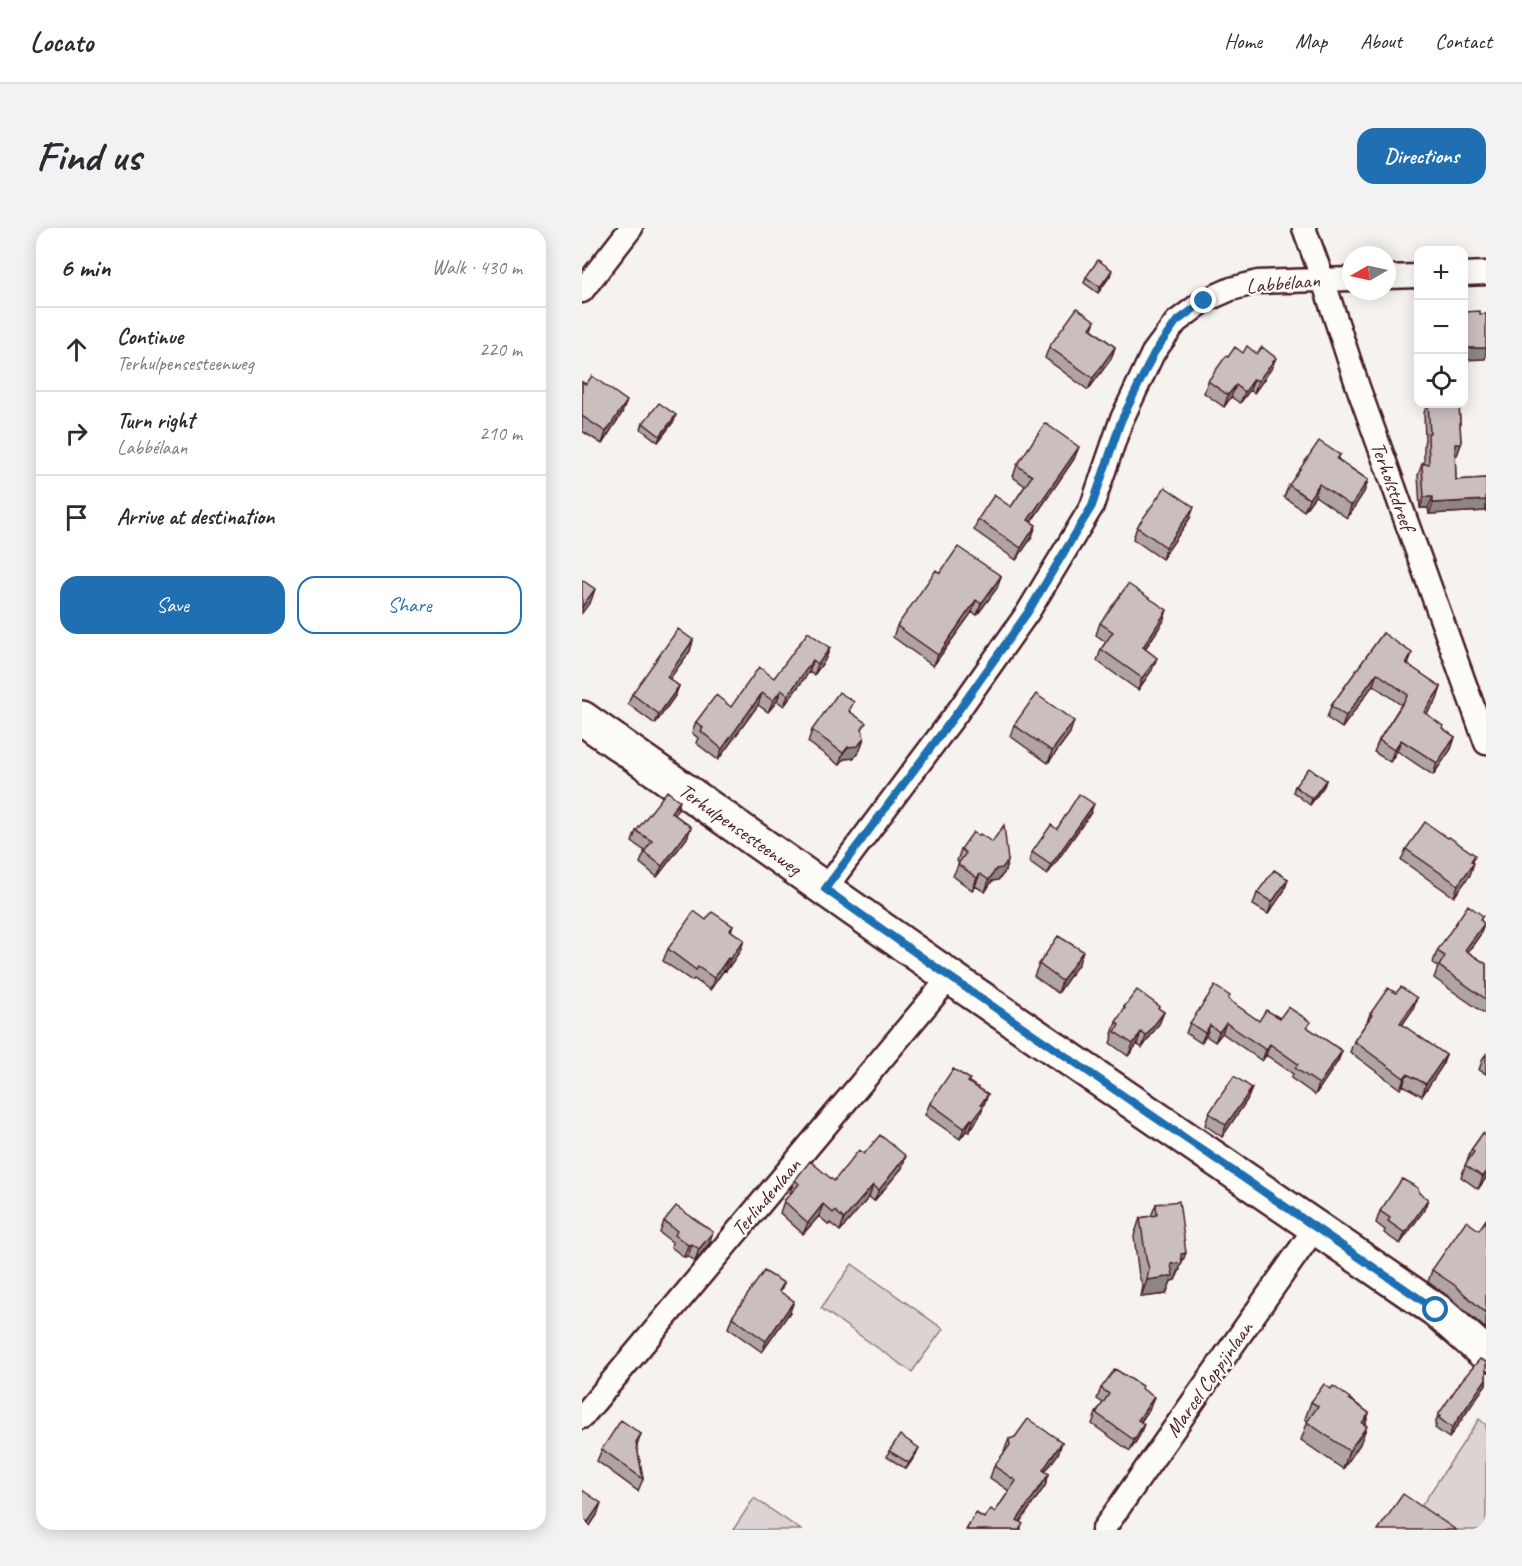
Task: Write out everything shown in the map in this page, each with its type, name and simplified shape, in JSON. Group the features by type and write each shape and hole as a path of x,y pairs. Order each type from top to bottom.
{"main road":[{"name":"Terhulpensesteenweg","path":"582,718 950,977 1436,1310 1486,1354"}],"street":[{"path":"582,291 631,228"},
{"name":"Terholstdreef","path":"1304,228 1358,387 1486,743"},
{"path":"1468,274 1486,273"},
{"path":"1396,277 1414,276"},
{"name":"Labbélaan","path":"825,889 956,714 1028,612 1092,506 1121,421 1154,353 1176,322 1204,301 1231,289 1258,282 1342,279"},
{"name":"Terlindenlaan","path":"582,1417 950,977"},
{"name":"Marcel Coppijnlaan","path":"1103,1530 1315,1228"}],"shaded area":[{"path":"852,1264 943,1329 912,1372 821,1308"},
{"path":"1479,1419 1486,1425 1486,1530 1452,1530 1420,1508"},
{"path":"754,1498 801,1530 733,1530"}],"building":[{"path":"1098,260 1112,270 1100,287 1086,277"},
{"path":"1077,308 1095,321 1090,328 1115,347 1093,378 1049,347"},
{"path":"1480,311 1480,314 1486,314 1486,348 1468,348 1468,312"},
{"path":"1247,346 1257,354 1262,347 1276,358 1258,381 1254,379 1245,392 1236,385 1228,395 1208,381 1235,347 1243,353"},
{"path":"592,376 627,401 606,432 582,416 582,382 586,384"},
{"path":"659,403 676,415 660,436 643,423"},
{"path":"1428,408 1459,408 1461,444 1455,444 1456,480 1486,478 1486,500 1433,503 1433,497 1424,497 1422,464 1429,464 1428,433 1430,433"},
{"path":"1045,423 1079,447 1028,520 1036,525 1021,548 978,519 994,495 1011,507 1032,476 1017,465"},
{"path":"1319,441 1340,455 1337,459 1368,480 1351,506 1319,484 1309,499 1289,485"},
{"path":"1165,487 1194,507 1166,547 1137,527"},
{"path":"958,547 1001,576 981,604 976,600 938,655 897,626 936,570 940,573"},
{"path":"582,580 595,589 582,607"},
{"path":"1128,584 1167,610 1143,647 1157,658 1142,678 1101,649 1113,632 1100,623"},
{"path":"678,629 693,640 667,677 679,686 659,714 632,694"},
{"path":"808,632 830,648 818,664 813,660 788,695 781,690 773,701 762,693 722,749 701,731 703,728 696,722 716,695 731,707 759,667 774,678"},
{"path":"1383,633 1412,653 1406,663 1441,687 1424,712 1455,737 1437,763 1401,740 1394,750 1379,740 1408,695 1377,673 1346,716 1331,706"},
{"path":"839,692 854,702 849,711 866,723 862,729 864,738 858,746 848,747 843,753 812,730"},
{"path":"1036,694 1074,721 1052,751 1014,725"},
{"path":"1309,768 1326,780 1312,799 1295,786"},
{"path":"667,791 680,801 671,812 691,827 662,866 644,852 652,841 636,831"},
{"path":"1079,794 1094,804 1051,865 1032,852 1051,825 1057,829"},
{"path":"1425,822 1475,855 1471,861 1474,863 1458,885 1406,849"},
{"path":"1004,825 1008,861 1002,868 996,869 989,880 980,874 977,878 958,864 966,853 961,849 973,832 992,842"},
{"path":"1274,870 1288,879 1272,902 1257,893"},
{"path":"1468,905 1483,916 1480,919 1484,924 1465,950 1486,964 1486,999 1439,966 1445,956 1437,951"},
{"path":"694,911 706,920 712,912 733,926 730,930 744,940 714,978 698,967 696,970 668,949"},
{"path":"1058,936 1083,951 1062,981 1039,964"},
{"path":"1215,986 1230,996 1228,999 1259,1021 1266,1010 1280,1018 1288,1007 1311,1022 1307,1027 1342,1051 1319,1084 1295,1068 1298,1064 1270,1044 1266,1050 1226,1023 1219,1032 1210,1025 1205,1033 1190,1023"},
{"path":"1401,987 1417,998 1400,1023 1446,1055 1426,1084 1407,1074 1404,1078 1354,1041 1388,988 1396,993"},
{"path":"1137,990 1164,1012 1146,1036 1141,1032 1133,1044 1115,1032 1119,1025 1116,1022"},
{"path":"953,1069 970,1079 968,1082 988,1094 981,1104 984,1105 964,1128 930,1103"},
{"path":"1234,1076 1252,1088 1226,1125 1209,1113"},
{"path":"1483,1133 1486,1135 1486,1172 1483,1177 1465,1165 1474,1152 1471,1150"},
{"path":"880,1135 906,1156 879,1190 873,1185 844,1219 823,1204 808,1223 784,1201 799,1184 795,1180 810,1161 834,1181 859,1150 864,1154"},
{"path":"1402,1179 1418,1188 1419,1193 1428,1199 1405,1233 1388,1221 1390,1218 1380,1211"},
{"path":"1179,1201 1186,1253 1181,1254 1182,1263 1171,1264 1173,1276 1147,1280 1149,1269 1140,1218 1157,1215 1156,1204"},
{"path":"676,1206 713,1232 699,1249 692,1244 688,1245 675,1235 677,1231 664,1221"},
{"path":"1486,1220 1486,1313 1453,1284 1432,1270 1466,1221 1479,1230"},
{"path":"764,1271 784,1283 779,1291 794,1301 766,1341 732,1317"},
{"path":"1480,1359 1486,1362 1486,1379 1452,1428 1438,1415 1462,1380"},
{"path":"1115,1369 1142,1386 1141,1388 1154,1397 1138,1420 1144,1424 1134,1440 1096,1413 1109,1394 1101,1388"},
{"path":"1324,1384 1331,1389 1333,1386 1369,1413 1362,1423 1367,1426 1349,1451 1307,1422 1318,1406 1311,1402"},
{"path":"1028,1419 1062,1442 1043,1470 1049,1474 1017,1520 1023,1524 1019,1530 968,1530 976,1513 984,1518 991,1509 995,1512 1016,1481 994,1466 1010,1445 1009,1439 1015,1437"},
{"path":"621,1420 641,1434 636,1442 643,1479 602,1449"},
{"path":"900,1435 919,1448 909,1463 889,1451"},
{"path":"582,1490 601,1503 588,1522 582,1518"},
{"path":"1403,1494 1456,1530 1378,1530"}],"route":[{"path":"1204,301 1176,322 1154,353 1121,421 1092,506 1028,612 956,714 825,889 1436,1310"}]}
